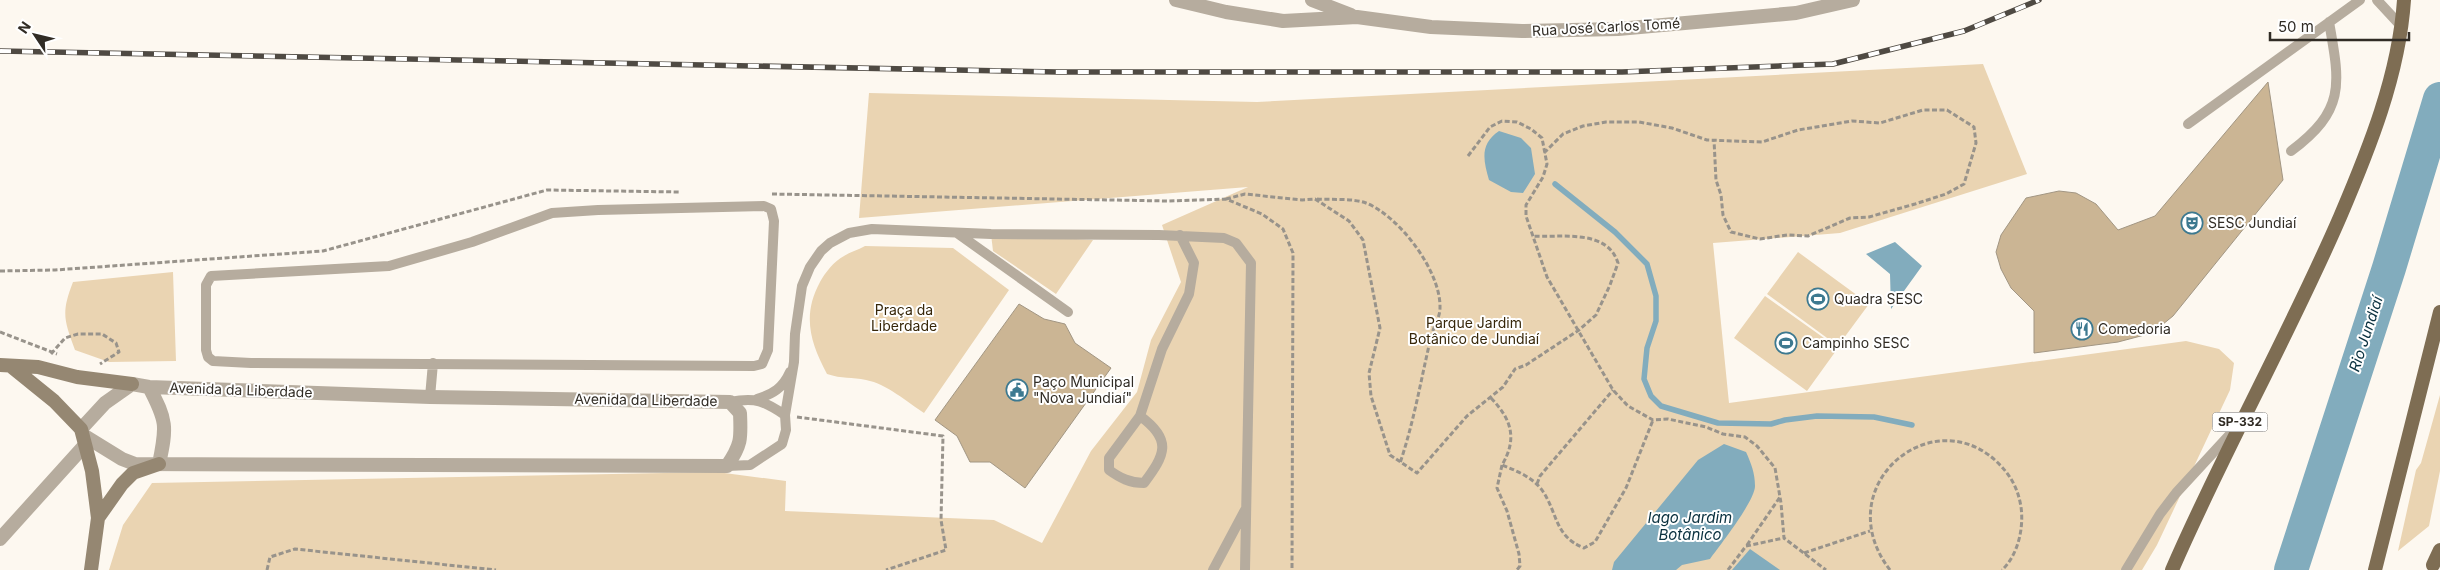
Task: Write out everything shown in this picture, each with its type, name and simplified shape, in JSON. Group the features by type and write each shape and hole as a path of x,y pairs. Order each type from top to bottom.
{"main road":[{"name":"SP-332","path":"2172,570 2239,425 2314,276 2355,181 2386,91 2402,27 2404,0"},
{"path":"2375,570 2440,312"},
{"path":"6,366 38,367 77,377 132,384"},
{"path":"6,366 54,401 83,436 92,471 98,518 91,570"},
{"path":"98,518 133,472 159,464"},
{"path":"2162,570 2199,508"},
{"path":"2432,568 2440,550"}],"street":[{"path":"1176,0 1226,12 1283,20 1357,17"},
{"path":"1312,0 1357,17"},
{"name":"Rua José Carlos Tomé","path":"1357,17 1431,27 1522,31 1618,29 1854,0"},
{"path":"0,539 83,436 105,403 132,384"},
{"name":"Avenida da Liberdade","path":"132,384 149,387 430,397 730,402 740,413 741,436 738,450 727,466"},
{"path":"149,387 164,414 164,439 159,464"},
{"path":"83,436 122,459 135,464 727,466"}],"lane":[{"path":"2188,124 2360,0"},
{"path":"2376,0 2402,27"},
{"path":"2291,151 2309,137 2325,118 2337,88 2337,72 2329,22"},
{"path":"764,206 771,209 774,214 768,350 762,364 737,366 433,363 308,364 213,361 208,357 206,350 207,281 211,276 215,275 253,276 388,266 472,242 552,213 764,206"},
{"path":"727,466 750,465 782,444 786,430 786,415 794,362 794,334 802,286 810,267 821,251 830,243 849,233 872,229 956,233 1180,235 1224,238 1236,243 1251,263 1247,507 1244,570"},
{"path":"956,233 1068,312"},
{"path":"1140,416 1152,425 1159,434 1162,456 1144,483 1134,483 1120,478 1109,470 1109,458 1140,416 1162,349 1189,294 1194,263 1180,235"},
{"path":"757,400 774,394 787,380 794,362"},
{"path":"430,397 433,363"},
{"path":"730,402 745,399 757,400 786,415"},
{"path":"2126,570 2160,514 2176,493 2239,425"},
{"path":"1214,570 1247,507"}],"path":[{"path":"1544,153 1563,134 1583,126 1606,122 1639,122 1672,128 1707,140 1714,140 1762,142 1798,130 1852,121 1880,122 1923,110 1947,110 1974,128 1976,143 1964,184 1946,194 1869,217 1850,218 1808,236 1787,235 1760,239 1731,232 1723,215 1721,195 1716,180 1714,140"},
{"path":"1468,156 1490,127 1502,121 1517,122 1542,138 1547,164 1543,177 1526,205 1526,216 1547,278 1613,390 1628,406 1653,420 1673,420 1706,427 1723,434 1745,437 1757,446 1775,468 1784,538 1826,570"},
{"path":"1168,201 1226,199 1245,194 1302,200 1364,202 1381,211 1409,238 1422,255 1439,290 1440,309 1432,333 1411,430 1400,463"},
{"path":"1226,199 1262,214 1283,229 1294,253 1292,570"},
{"path":"1315,199 1349,221 1363,240 1380,328 1370,373 1371,396 1390,455 1417,473 1467,416 1502,387 1515,369 1526,365 1579,330 1596,315 1617,270 1615,254 1608,247 1588,238 1532,236"},
{"path":"0,332 53,352 61,357"},
{"path":"53,352 65,338 78,334 102,334 116,342 120,352 110,360 95,366"},
{"path":"1537,485 1540,476 1613,390"},
{"path":"1490,398 1508,419 1511,444 1502,465 1497,488 1507,512 1519,554 1520,566 1517,570"},
{"path":"786,415 942,436 941,520 946,550 886,570"},
{"path":"1502,465 1518,472 1537,485 1550,506 1562,533 1575,544 1584,548 1595,542 1626,488 1653,420"},
{"path":"1890,570 1878,555 1870,531 1870,506 1878,482 1894,462 1915,448 1940,441 1965,443 1988,454 2007,471 2019,493 2023,518 2018,543 2002,570"},
{"path":"1728,570 1780,497"},
{"path":"1804,553 1870,531"},
{"path":"1746,546 1784,538"},
{"path":"267,570 270,557 295,549 337,555 496,570"}],"green space":[{"name":"Parque Jardim Botânico de Jundiaí","path":"1983,64 2027,174 1840,233 1713,243 1729,403 2186,341 2219,349 2234,363 2230,390 2157,545 2142,570 109,570 123,525 152,483 717,472 786,481 785,511 994,520 1042,543 1091,451 1137,392 1151,340 1181,282 1162,225 1248,187 859,218 869,93 1257,102"},
{"path":"991,234 1093,240 1056,294 993,251"},
{"name":"Praça da Liberdade","path":"865,246 953,248 1009,290 924,413 882,385 861,379 837,377 827,374 816,351 810,328 811,306 814,294 827,271 837,261"},
{"name":"Quadra SESC","path":"1798,252 1869,304 1838,346 1767,294"},
{"path":"173,272 176,361 109,362 75,350 65,316 65,309 73,282"},
{"name":"Campinho SESC","path":"1765,296 1838,348 1807,391 1734,338"},
{"path":"2440,395 2440,471 2429,526 2398,551 2416,470 2421,463"}],"water":[{"path":"1499,131 1521,138 1531,148 1535,174 1523,193 1511,192 1489,180 1485,165 1486,147 1493,136"},
{"path":"1895,242 1922,266 1891,309 1890,274 1866,254"},
{"name":"lago Jardim Botânico","path":"1724,444 1746,452 1752,468 1755,486 1743,512 1710,559 1682,565 1676,570 1612,570 1614,562 1698,460"},
{"path":"1750,549 1780,570 1732,570"}],"building":[{"name":"SESC Jundiaí","path":"2268,82 2283,180 2173,316 2152,333 2118,342 2034,353 2034,311 2011,288 2001,269 1996,252 2001,235 2026,198 2059,191 2076,193 2096,204 2118,230 2155,216"},
{"path":"1019,304 1044,319 1065,324 1075,343 1111,368 1025,488 990,462 970,462 957,436 935,420"}],"waterway":[{"name":"Rio Jundiaí","path":"2291,570 2389,268 2440,99"},
{"path":"1555,184 1615,232 1647,264 1656,296 1656,321 1647,348 1644,379 1651,396 1661,406 1718,423 1771,424 1785,420 1817,416 1874,417 1912,425"}],"railway":[{"path":"0,51 1058,72 1622,72 1833,64 1964,31 2039,0"}],"place":[{"name":"SESC Jundiaí","path":"2192,223"},
{"name":"Quadra SESC","path":"1818,299"},
{"name":"Comedoria","path":"2082,329"},
{"name":"Campinho SESC","path":"1786,343"},
{"name":"Paço Municipal \"Nova Jundiaí\"","path":"1017,390"}]}
